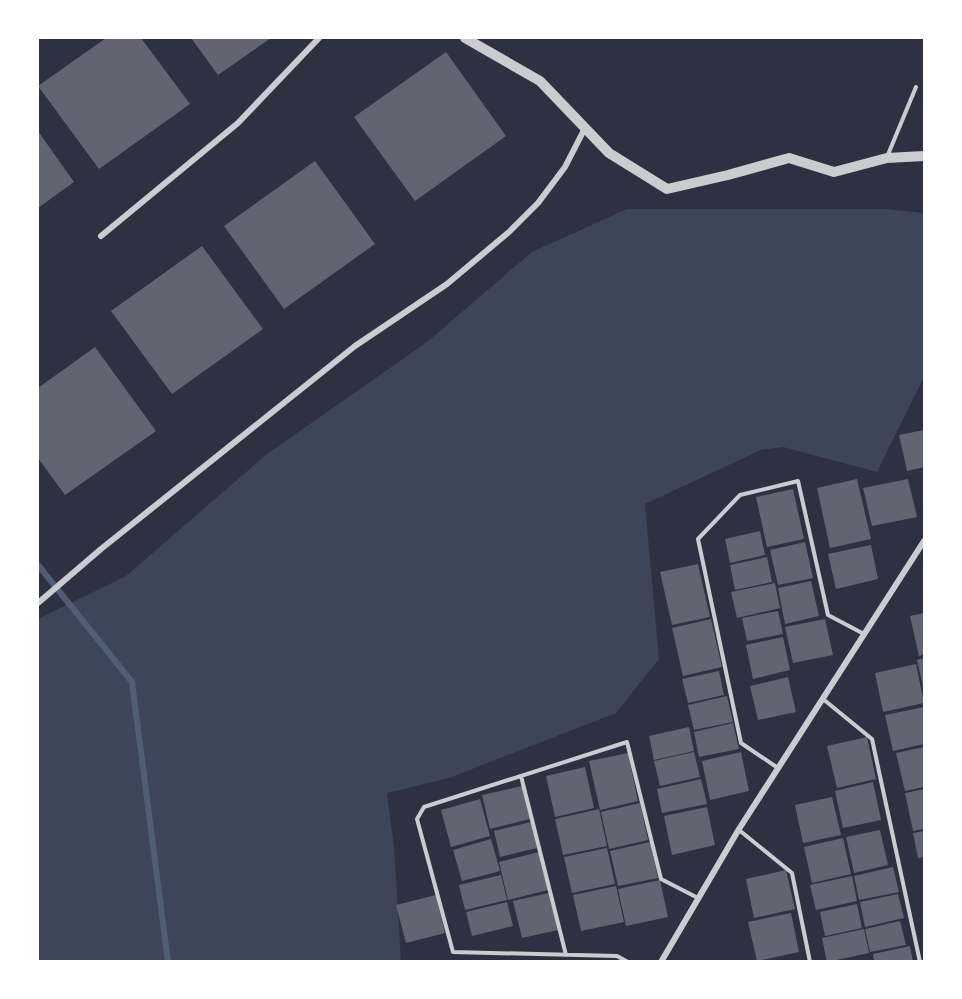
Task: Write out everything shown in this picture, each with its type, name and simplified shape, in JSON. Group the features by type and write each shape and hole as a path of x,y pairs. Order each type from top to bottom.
{"street":[{"path":"101,236 238,123 319,38"},
{"path":"465,38 540,81 609,153 667,189 789,158 834,172 886,158 924,156"},
{"path":"40,602 101,549 355,346 447,284 509,232 538,203 565,167 585,128"},
{"path":"661,962 739,829 922,548 924,541"}],"lane":[{"path":"886,158 916,87"},
{"path":"778,768 741,743 698,539 740,495 798,481 828,615 864,634"},
{"path":"823,699 872,739 920,962"},
{"path":"628,962 617,956 453,952 417,819 424,807 627,742 661,879 698,898"},
{"path":"521,776 566,955"},
{"path":"739,829 792,873 810,962"}],"shaded area":[{"path":"627,209 884,209 924,213 924,377 877,472 783,447 761,450 645,504 659,659 616,713 449,778 387,793 394,847 401,961 38,962 38,619 126,576 267,454 427,342 532,252"}],"building":[{"path":"106,38 141,38 190,104 99,169 38,86"},
{"path":"191,38 271,38 218,75"},
{"path":"446,52 506,136 415,201 354,117"},
{"path":"38,131 74,182 38,208"},
{"path":"315,161 375,244 284,309 224,226"},
{"path":"202,246 263,329 172,394 111,311"},
{"path":"95,347 156,431 65,495 38,458 38,388"},
{"path":"924,430 924,467 907,471 899,435"},
{"path":"857,479 871,539 830,548 817,488"},
{"path":"908,479 917,517 872,526 863,488"},
{"path":"793,489 804,539 767,547 756,497"},
{"path":"760,531 765,555 730,563 725,539"},
{"path":"805,542 813,578 778,585 770,550"},
{"path":"871,545 878,579 836,589 828,554"},
{"path":"767,557 772,582 735,590 730,565"},
{"path":"698,564 710,617 672,625 660,572"},
{"path":"811,581 819,616 785,624 778,588"},
{"path":"775,583 780,608 737,618 731,592"},
{"path":"778,611 783,634 747,641 742,618"},
{"path":"924,613 924,654 919,656 910,616"},
{"path":"711,619 722,667 683,676 672,628"},
{"path":"825,619 833,655 793,663 785,627"},
{"path":"783,637 790,670 753,679 746,645"},
{"path":"924,658 924,691 917,660"},
{"path":"916,664 924,703 883,712 875,673"},
{"path":"719,671 724,695 688,703 682,679"},
{"path":"788,677 796,712 758,720 750,686"},
{"path":"727,696 733,722 694,730 688,705"},
{"path":"924,707 924,744 893,751 885,715"},
{"path":"733,723 739,749 699,757 694,732"},
{"path":"689,727 694,751 654,760 649,736"},
{"path":"867,737 876,779 837,788 827,746"},
{"path":"924,747 924,787 905,791 896,753"},
{"path":"694,752 700,777 660,786 654,761"},
{"path":"741,752 749,791 710,800 702,761"},
{"path":"628,753 638,801 600,810 589,761"},
{"path":"585,767 594,808 555,817 546,776"},
{"path":"701,779 707,804 662,813 657,789"},
{"path":"873,782 881,820 843,828 835,791"},
{"path":"522,786 530,819 490,829 482,795"},
{"path":"924,789 924,829 913,831 905,793"},
{"path":"832,797 841,835 803,843 795,805"},
{"path":"480,799 490,836 451,847 441,810"},
{"path":"640,803 648,840 609,849 601,812"},
{"path":"707,807 715,845 672,855 664,816"},
{"path":"599,809 607,846 563,855 555,819"},
{"path":"531,822 537,848 500,857 494,831"},
{"path":"880,830 888,865 854,873 846,837"},
{"path":"924,831 924,857 918,858 913,833"},
{"path":"843,838 851,874 812,883 804,847"},
{"path":"491,839 500,871 462,881 453,850"},
{"path":"650,842 658,878 618,886 610,851"},
{"path":"607,848 615,884 572,893 564,857"},
{"path":"539,852 548,890 508,900 499,862"},
{"path":"893,867 899,892 859,900 854,876"},
{"path":"786,870 795,909 754,918 746,879"},
{"path":"501,875 507,900 465,910 459,885"},
{"path":"852,876 857,901 816,910 810,885"},
{"path":"660,880 668,917 626,926 618,889"},
{"path":"616,886 624,922 581,931 573,895"},
{"path":"549,893 558,930 522,938 513,901"},
{"path":"898,894 904,918 865,927 860,902"},
{"path":"436,895 445,933 406,943 396,905"},
{"path":"507,902 513,926 472,936 466,912"},
{"path":"857,904 862,928 825,936 820,912"},
{"path":"791,913 799,952 757,961 748,922"},
{"path":"900,921 906,945 870,952 865,929"},
{"path":"864,929 869,953 827,962 822,938"},
{"path":"910,946 913,962 874,962 873,954"}],"waterway":[{"path":"38,565 132,682 168,962"}]}
